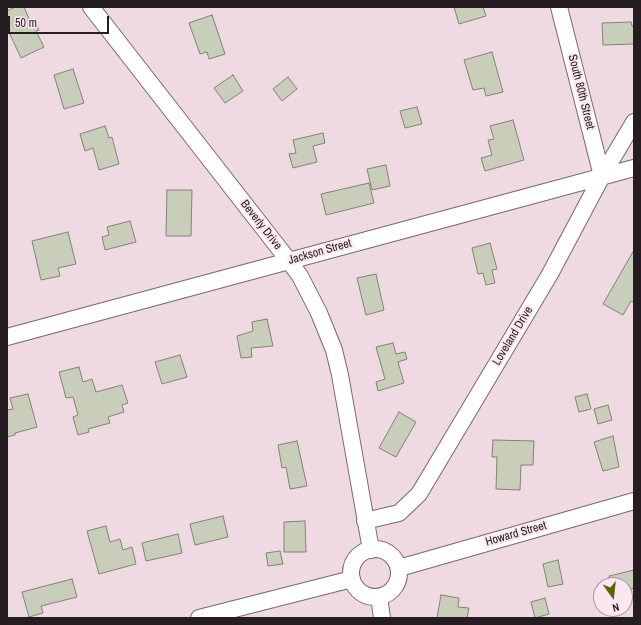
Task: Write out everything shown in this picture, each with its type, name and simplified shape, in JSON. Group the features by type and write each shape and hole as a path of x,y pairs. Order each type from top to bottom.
{"street":[{"name":"Beverly Drive","path":"92,7 300,276 319,313 334,350 371,550"},
{"name":"South 80th Street","path":"559,7 602,176"},
{"name":"Loveland Drive","path":"365,521 399,513 419,494 553,268 602,176 634,122"},
{"name":"Jackson Street","path":"7,337 634,168"},
{"name":"Howard Street","path":"399,568 634,501"},
{"path":"371,550 385,552 396,561 399,568 397,583 386,594 379,596 365,595 355,586 352,579 352,572 358,558 371,550"},
{"path":"199,618 352,579"},
{"path":"379,596 382,618"}],"building":[{"path":"15,7 24,7 31,23 35,21 39,30 36,31 44,47 21,58 7,28 7,11"},
{"path":"454,7 483,7 486,16 459,24"},
{"path":"212,15 225,54 209,59 207,52 200,54 189,23"},
{"path":"631,22 632,26 634,26 634,44 603,45 602,23"},
{"path":"492,52 503,92 486,96 484,88 473,90 464,60"},
{"path":"73,69 84,103 64,109 54,75"},
{"path":"233,75 243,91 225,103 214,88"},
{"path":"288,77 297,89 282,101 273,89"},
{"path":"417,107 422,124 405,128 400,111"},
{"path":"513,120 524,160 485,171 481,158 492,155 488,140 494,139 490,126"},
{"path":"105,126 109,138 112,137 119,164 99,170 93,148 85,151 80,134"},
{"path":"323,133 325,143 313,146 317,162 293,168 289,154 296,153 293,140"},
{"path":"386,165 390,186 372,190 367,169"},
{"path":"369,183 374,203 326,215 321,194"},
{"path":"167,190 192,190 191,236 166,236"},
{"path":"130,221 136,242 105,250 102,237 109,235 107,227"},
{"path":"68,232 76,264 58,268 60,276 41,280 32,241"},
{"path":"490,243 497,269 492,270 495,283 486,285 483,273 478,274 472,248"},
{"path":"634,250 634,303 631,301 623,315 603,304"},
{"path":"376,274 384,310 366,315 357,278"},
{"path":"267,319 273,346 251,348 252,357 241,358 237,336 253,331 252,322"},
{"path":"393,343 396,354 405,352 407,359 398,362 404,383 378,391 376,382 385,379 376,347"},
{"path":"180,355 187,377 162,384 155,362"},
{"path":"79,367 83,382 92,379 96,392 122,385 128,403 122,405 124,412 108,417 110,423 88,429 89,432 78,435 73,417 78,415 73,397 66,398 59,372"},
{"path":"28,394 37,427 15,433 15,435 7,437 7,410 13,409 10,398"},
{"path":"587,394 591,409 579,412 575,397"},
{"path":"608,405 612,420 598,424 594,409"},
{"path":"399,412 416,422 396,457 379,448"},
{"path":"613,436 619,467 603,471 594,442"},
{"path":"493,440 534,441 533,465 521,465 520,490 496,489 497,457 492,457"},
{"path":"297,441 307,486 290,489 286,467 282,468 278,445"},
{"path":"223,516 228,537 195,545 190,524"},
{"path":"305,521 306,552 284,552 284,522"},
{"path":"106,526 110,542 120,539 123,550 132,547 136,564 99,574 87,531"},
{"path":"178,534 182,553 146,561 142,543"},
{"path":"280,551 283,564 268,566 266,553"},
{"path":"558,560 563,584 548,587 543,564"},
{"path":"634,570 634,588 633,577 609,576"},
{"path":"72,579 77,597 41,606 43,613 29,617 22,592"},
{"path":"441,595 459,598 458,607 469,608 467,618 437,618"},
{"path":"545,598 549,614 535,618 531,602"}]}
